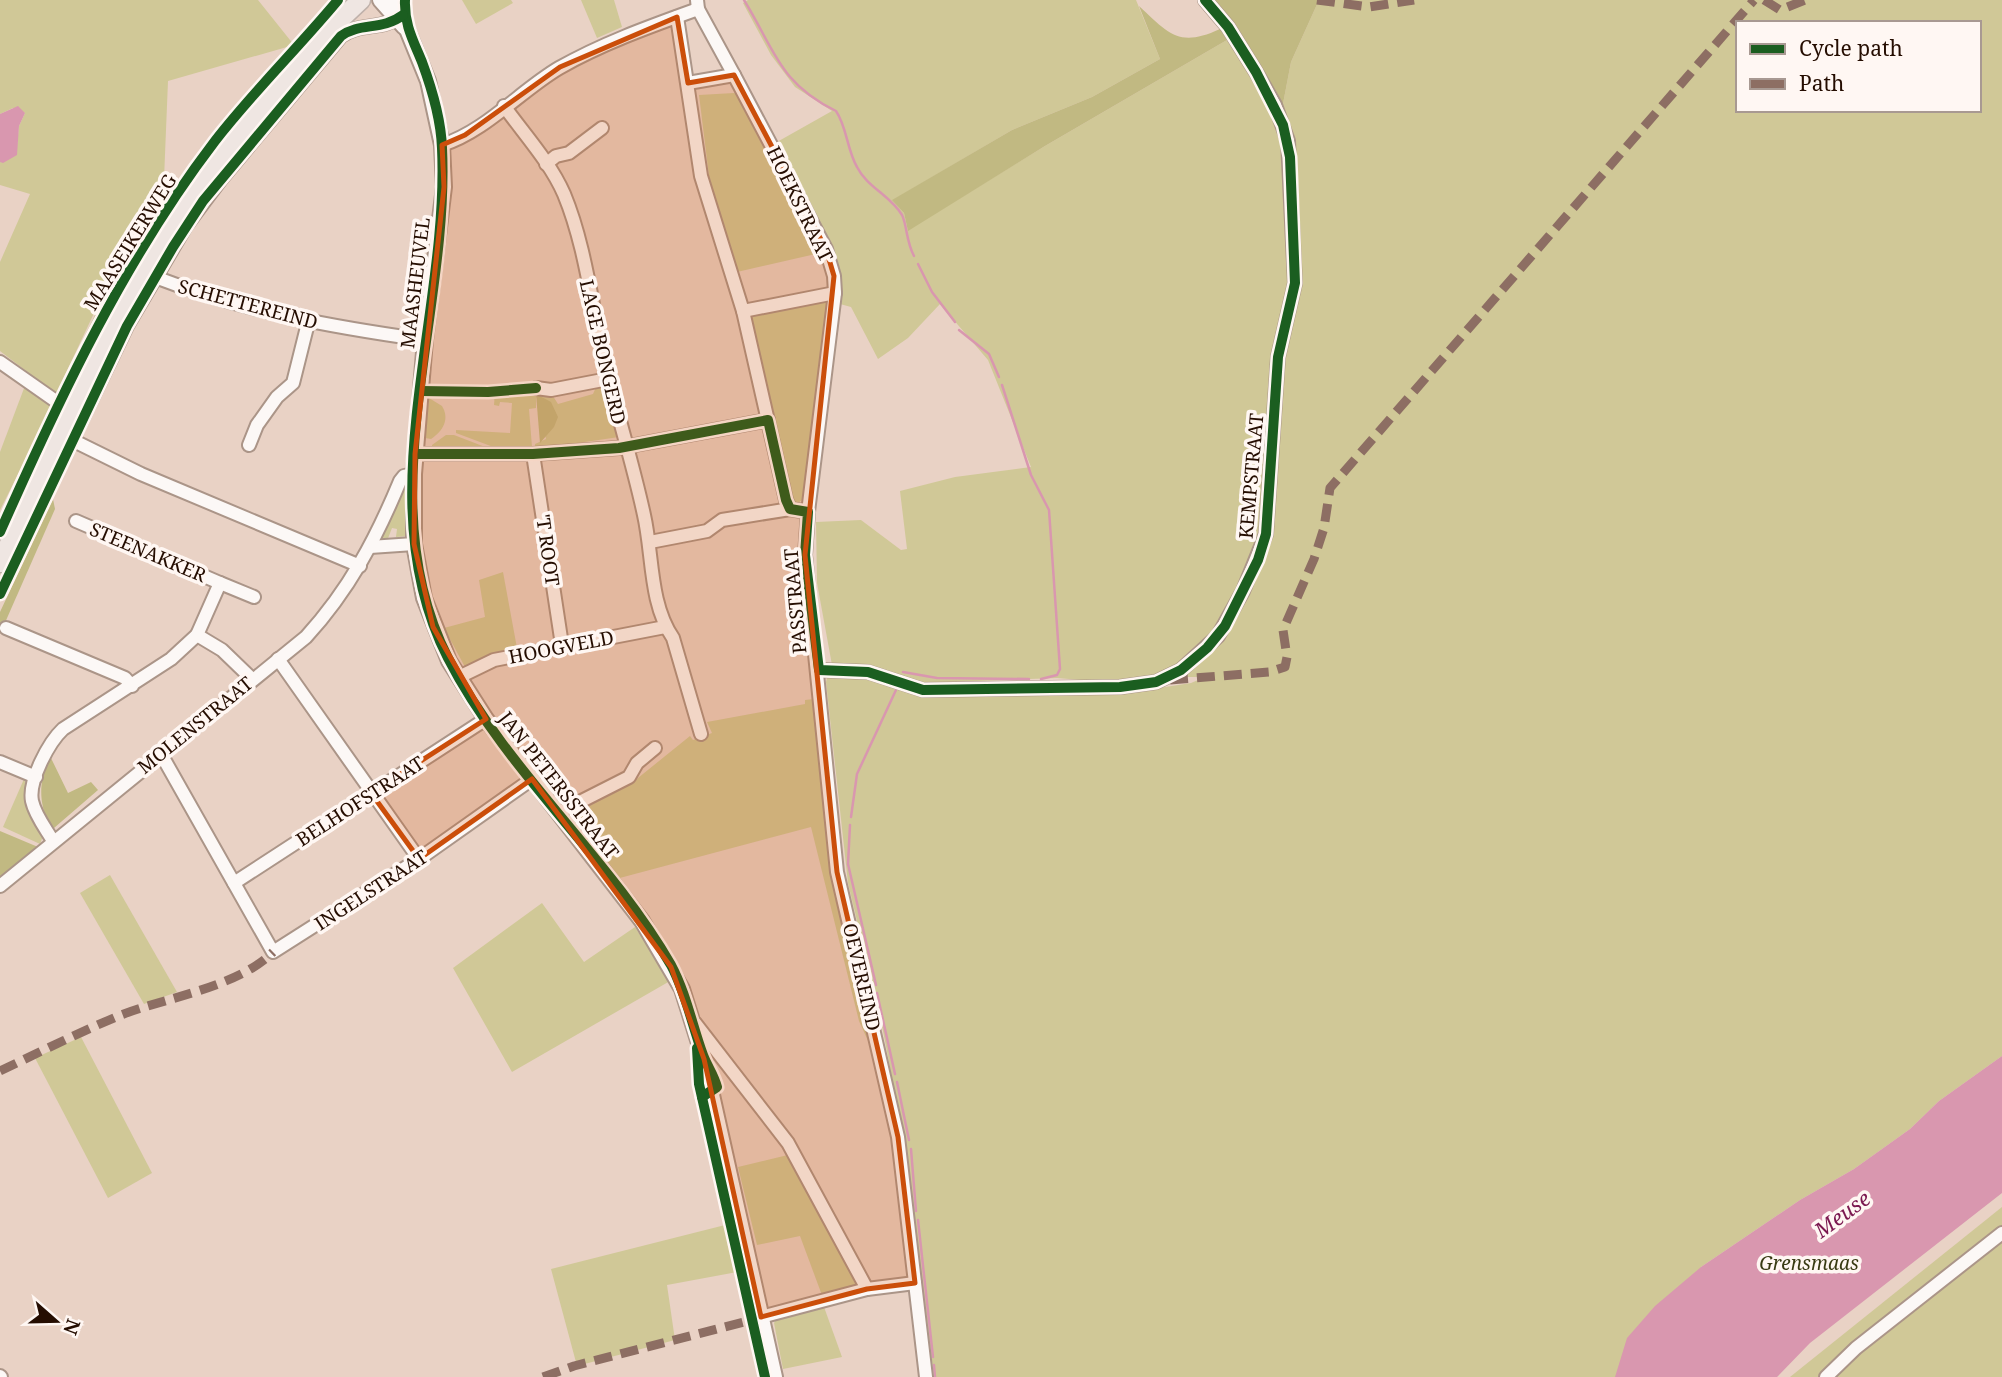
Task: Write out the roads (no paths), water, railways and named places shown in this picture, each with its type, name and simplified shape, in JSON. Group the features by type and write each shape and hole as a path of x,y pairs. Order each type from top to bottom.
{"main road":[{"name":"MAASEIKERWEG","path":"327,32 347,0"},
{"name":"MAASEIKERWEG","path":"0,563 111,326 170,225 212,167 327,32 361,0"},
{"path":"369,0 378,0"}],"street":[{"name":"MAASHEUVEL","path":"378,0 400,18"},
{"name":"MAASHEUVEL","path":"395,0 400,18 428,81 442,145 444,187 425,340 415,454 414,544"},
{"name":"KEMPSTRAAT","path":"819,670 868,672 923,690 1120,687 1156,682 1181,670 1207,648 1225,626 1258,560 1266,534 1278,357 1295,283 1290,156 1283,125 1256,72 1228,27 1205,0"},
{"path":"442,145 465,135 570,62 677,17 698,4"},
{"name":"HOEKSTRAAT","path":"698,4 826,249 835,293 808,512"},
{"path":"677,17 701,176 743,311 790,509"},
{"path":"360,566 154,479 72,440 155,277 203,201 341,36 351,30 383,27 400,18"},
{"path":"688,83 734,75"},
{"name":"LAGE BONGERD","path":"504,106 557,179 570,211 608,379 650,542 649,558 666,627 673,638 701,733"},
{"path":"546,164 556,156 569,153 603,128"},
{"name":"SCHETTEREIND","path":"155,277 252,309 308,323 425,340"},
{"path":"743,311 835,293"},
{"path":"249,445 257,425 277,397 293,383 308,323"},
{"path":"0,362 70,411"},
{"path":"536,388 551,390 608,379"},
{"path":"415,454 533,454 626,447 768,420"},
{"name":"'T ROOT","path":"533,454 562,645"},
{"name":"MOLENSTRAAT","path":"0,886 306,637 331,610 360,566 400,481 404,476 414,474"},
{"path":"650,542 707,531 722,520 790,509 808,512"},
{"name":"PASSTRAAT","path":"808,512 805,555 819,670"},
{"name":"STEENAKKER","path":"76,521 254,597"},
{"path":"370,547 414,544"},
{"name":"JAN PETERSSTRAAT","path":"414,544 424,598 433,627 459,677 486,719 659,947 682,989 704,1059 775,1377"},
{"name":"STEENAKKER","path":"53,841 32,801 36,777 55,736 171,659 197,635 220,583"},
{"name":"HOOGVELD","path":"459,677 494,660 666,627"},
{"path":"6,628 125,678 132,686"},
{"path":"197,635 222,650 252,679"},
{"path":"278,659 419,859"},
{"name":"OEVEREIND","path":"819,670 837,872 898,1137 926,1377"},
{"name":"BELHOFSTRAAT","path":"234,883 486,719"},
{"path":"558,813 629,777 637,763 654,748"},
{"path":"161,754 234,883"},
{"path":"0,762 36,777"},
{"name":"INGELSTRAAT","path":"234,883 274,953 419,859 531,779"},
{"path":"692,1020 789,1143 867,1289"},
{"path":"1826,1377 1856,1348 2002,1233"},
{"path":"761,1317 867,1289 915,1283"}],"water":[{"path":"18,106 25,113 19,126 17,155 3,163 0,162 0,114"},
{"name":"Grensmaas","path":"2002,1056 2002,1193 1810,1343 1777,1377 1615,1377 1627,1338 1655,1306 1701,1267 1800,1200 1854,1169 1910,1129 1939,1101"}],"waterway":[{"path":"744,0 790,77 802,89 836,111 861,174 892,202 902,215 914,256"},
{"path":"918,264 932,292 955,322"},
{"path":"959,330 989,354 999,377"},
{"path":"1002,385 1031,475 1049,510 1060,669 1057,675 1041,679"},
{"path":"903,672 937,678 1029,679"},
{"path":"851,817 857,774 896,690"},
{"path":"850,825 848,864 876,985"},
{"path":"877,993 895,1074"},
{"path":"897,1082 909,1140"},
{"path":"911,1149 916,1211"},
{"path":"918,1220 933,1357"},
{"path":"934,1365 935,1377"}],"water label":[{"name":"Meuse","path":"1842,1214"}]}
